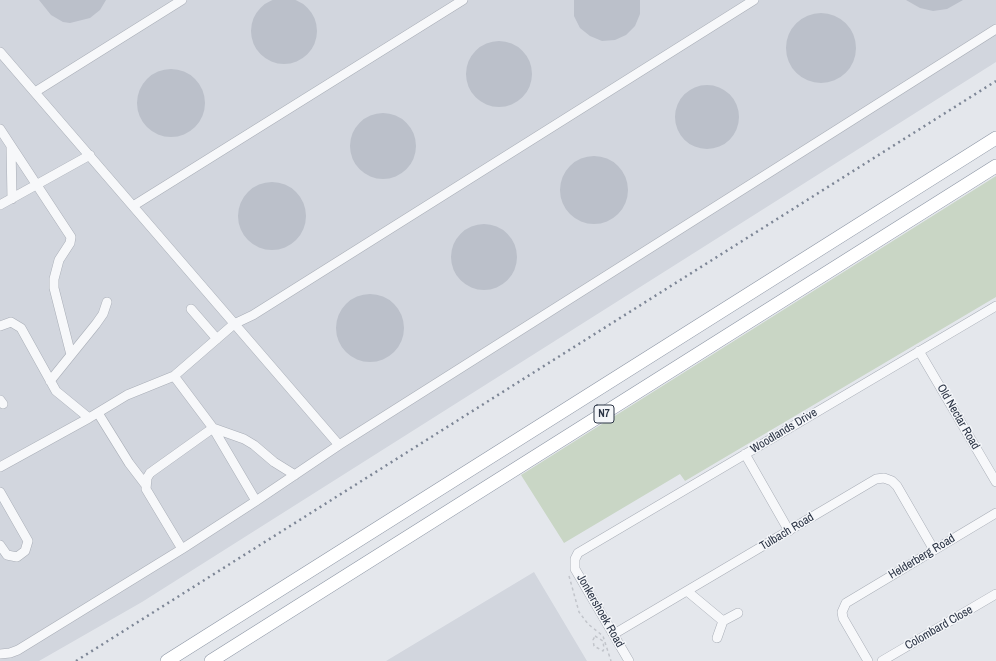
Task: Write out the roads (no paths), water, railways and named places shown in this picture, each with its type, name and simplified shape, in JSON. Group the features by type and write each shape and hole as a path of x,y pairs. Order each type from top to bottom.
{"highway":[{"name":"N7","path":"167,661 996,138"},
{"name":"N7","path":"211,661 996,166"}],"street":[{"path":"34,92 182,0"},
{"path":"133,206 463,0"},
{"path":"0,467 98,413 127,394 174,376 234,324 253,315 754,0"},
{"path":"0,654 18,650 182,549 339,445 996,29"},
{"path":"0,52 339,445"},
{"path":"0,129 71,237 70,242 58,260 54,279 54,288 71,355"},
{"path":"11,145 12,199"},
{"path":"0,205 90,155"},
{"path":"50,381 96,324 103,314 107,302"},
{"name":"Woodlands Drive","path":"575,559 578,553 996,306"},
{"path":"191,309 217,339"},
{"path":"0,326 11,322 21,328 58,394 89,418"},
{"name":"Old Nectar Road","path":"919,351 996,482"},
{"path":"174,376 213,428 256,501"},
{"path":"98,413 129,463 145,484 146,489 182,549"},
{"path":"213,428 244,439 254,445 274,462 295,475"},
{"path":"145,484 150,473 213,428"},
{"path":"745,454 789,531"},
{"name":"Tulbach Road","path":"614,634 876,479 884,478 892,481 897,486 934,550"},
{"path":"0,492 28,542 25,551 17,557 7,555 0,545"},
{"name":"Helderberg Road","path":"868,661 842,615 844,605 848,601 996,513"},
{"name":"Jonkershoek Road","path":"575,559 575,569 630,661"},
{"path":"687,591 724,621"},
{"name":"Colombard Close","path":"882,661 996,594"},
{"path":"716,638 724,621 738,613"}],"railway":[{"path":"76,661 996,81"}]}
